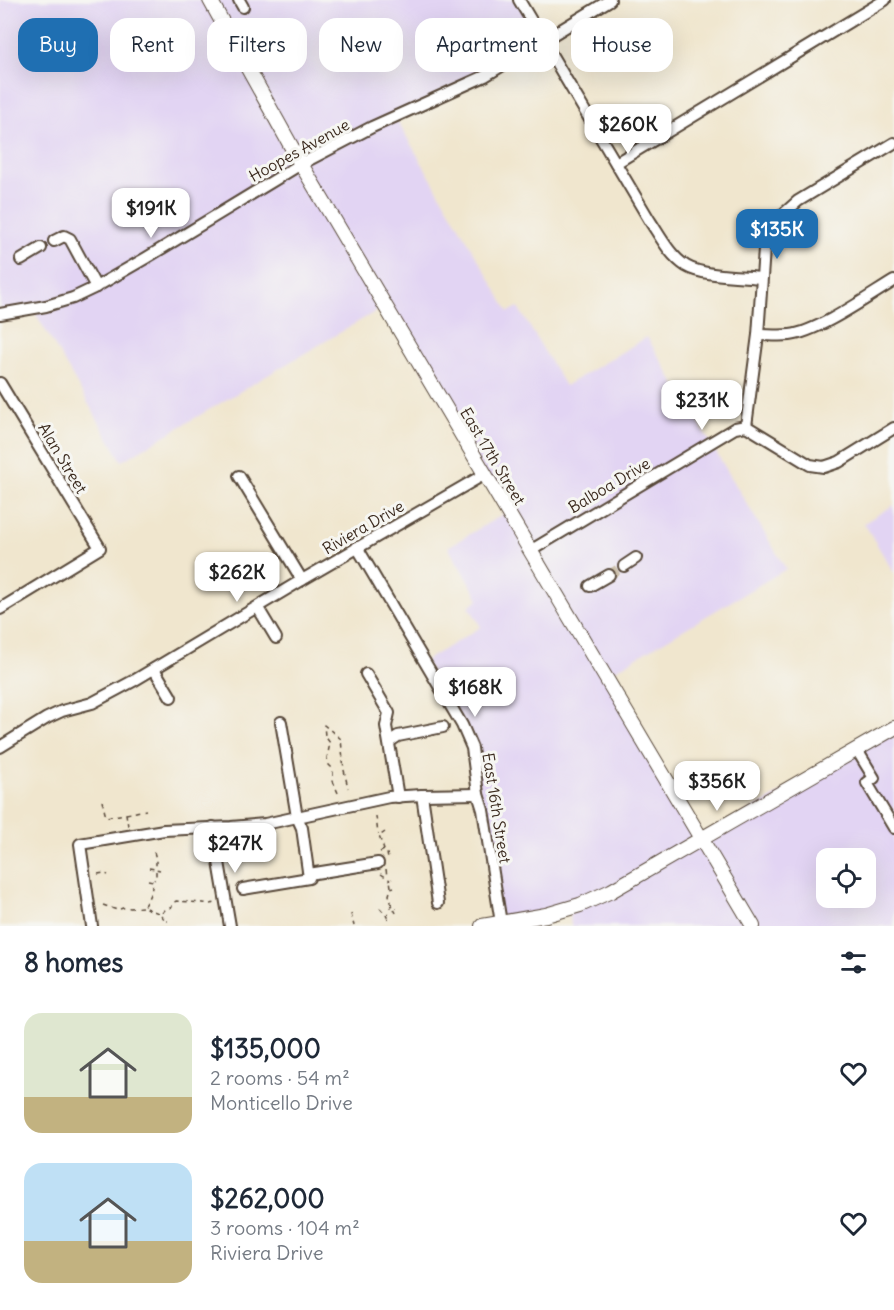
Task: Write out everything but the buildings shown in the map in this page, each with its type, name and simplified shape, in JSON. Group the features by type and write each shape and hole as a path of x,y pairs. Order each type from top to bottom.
{"main road":[{"name":"East 17th Street","path":"210,0 301,164 750,921"},
{"path":"482,926 546,915 580,905 611,891 894,728"}],"street":[{"path":"519,0 530,18"},
{"name":"Hoopes Avenue","path":"559,30 610,0"},
{"path":"616,163 885,0"},
{"path":"559,67 674,256 685,266 699,272 761,278"},
{"name":"Hoopes Avenue","path":"0,314 55,304 96,287 301,164 372,127 490,72"},
{"path":"894,143 798,201 771,228 764,249 758,335 746,426 810,465 824,466 839,462 894,428"},
{"path":"54,241 64,236 70,239 96,287"},
{"path":"21,260 41,248"},
{"path":"758,335 792,335 811,329 894,281"},
{"name":"Alan Street","path":"0,383 100,548 0,609"},
{"name":"Balboa Drive","path":"530,550 693,452 735,428 746,426"},
{"name":"Riviera Drive","path":"0,747 47,718 62,711 92,703 154,669 485,474"},
{"path":"239,476 302,580"},
{"name":"East 16th Street","path":"357,548 462,725 472,748 501,923"},
{"path":"624,566 636,558"},
{"path":"590,586 609,575"},
{"path":"258,608 276,638"},
{"path":"154,669 171,697"},
{"path":"366,674 389,713 386,726 398,797"},
{"path":"243,889 309,878 302,828 297,817 281,722"},
{"path":"389,742 398,736 443,727"},
{"path":"857,750 874,778 867,783 894,828"},
{"path":"92,926 80,844 164,830 265,824 398,797 478,794"},
{"path":"422,795 438,903"},
{"path":"213,827 230,926"},
{"path":"309,874 381,862"}],"path":[{"path":"338,793 333,781 333,769 327,758 330,744 325,736 324,724 341,739 348,788"},
{"path":"102,801 106,817 146,810"},
{"path":"126,814 129,830"},
{"path":"376,816 379,836 387,853 381,862"},
{"path":"379,836 385,832"},
{"path":"384,850 381,862 391,880 392,888 389,895 398,917"},
{"path":"143,907 152,891 153,880 156,878 154,852"},
{"path":"149,868 160,870"},
{"path":"98,874 108,875"},
{"path":"148,880 153,880"},
{"path":"161,914 172,907 176,901 217,903"},
{"path":"103,905 117,910 126,907 143,907 161,914 167,921 164,926"},
{"path":"387,916 392,905"},
{"path":"380,908 388,919"},
{"path":"351,914 354,926"}],"shaded area":[{"path":"0,0 519,0 530,18 415,18 415,72 481,72 395,117 509,312 518,307 565,386 647,337 786,569 605,676 701,839 894,728 894,926 571,926 569,909 501,923 472,748 425,661 481,627 469,606 479,599 448,547 507,512 385,306 122,461 33,309 0,314"},
{"path":"894,505 894,573 864,523"}],"tunnel":[{"path":"609,575 624,566"}]}
